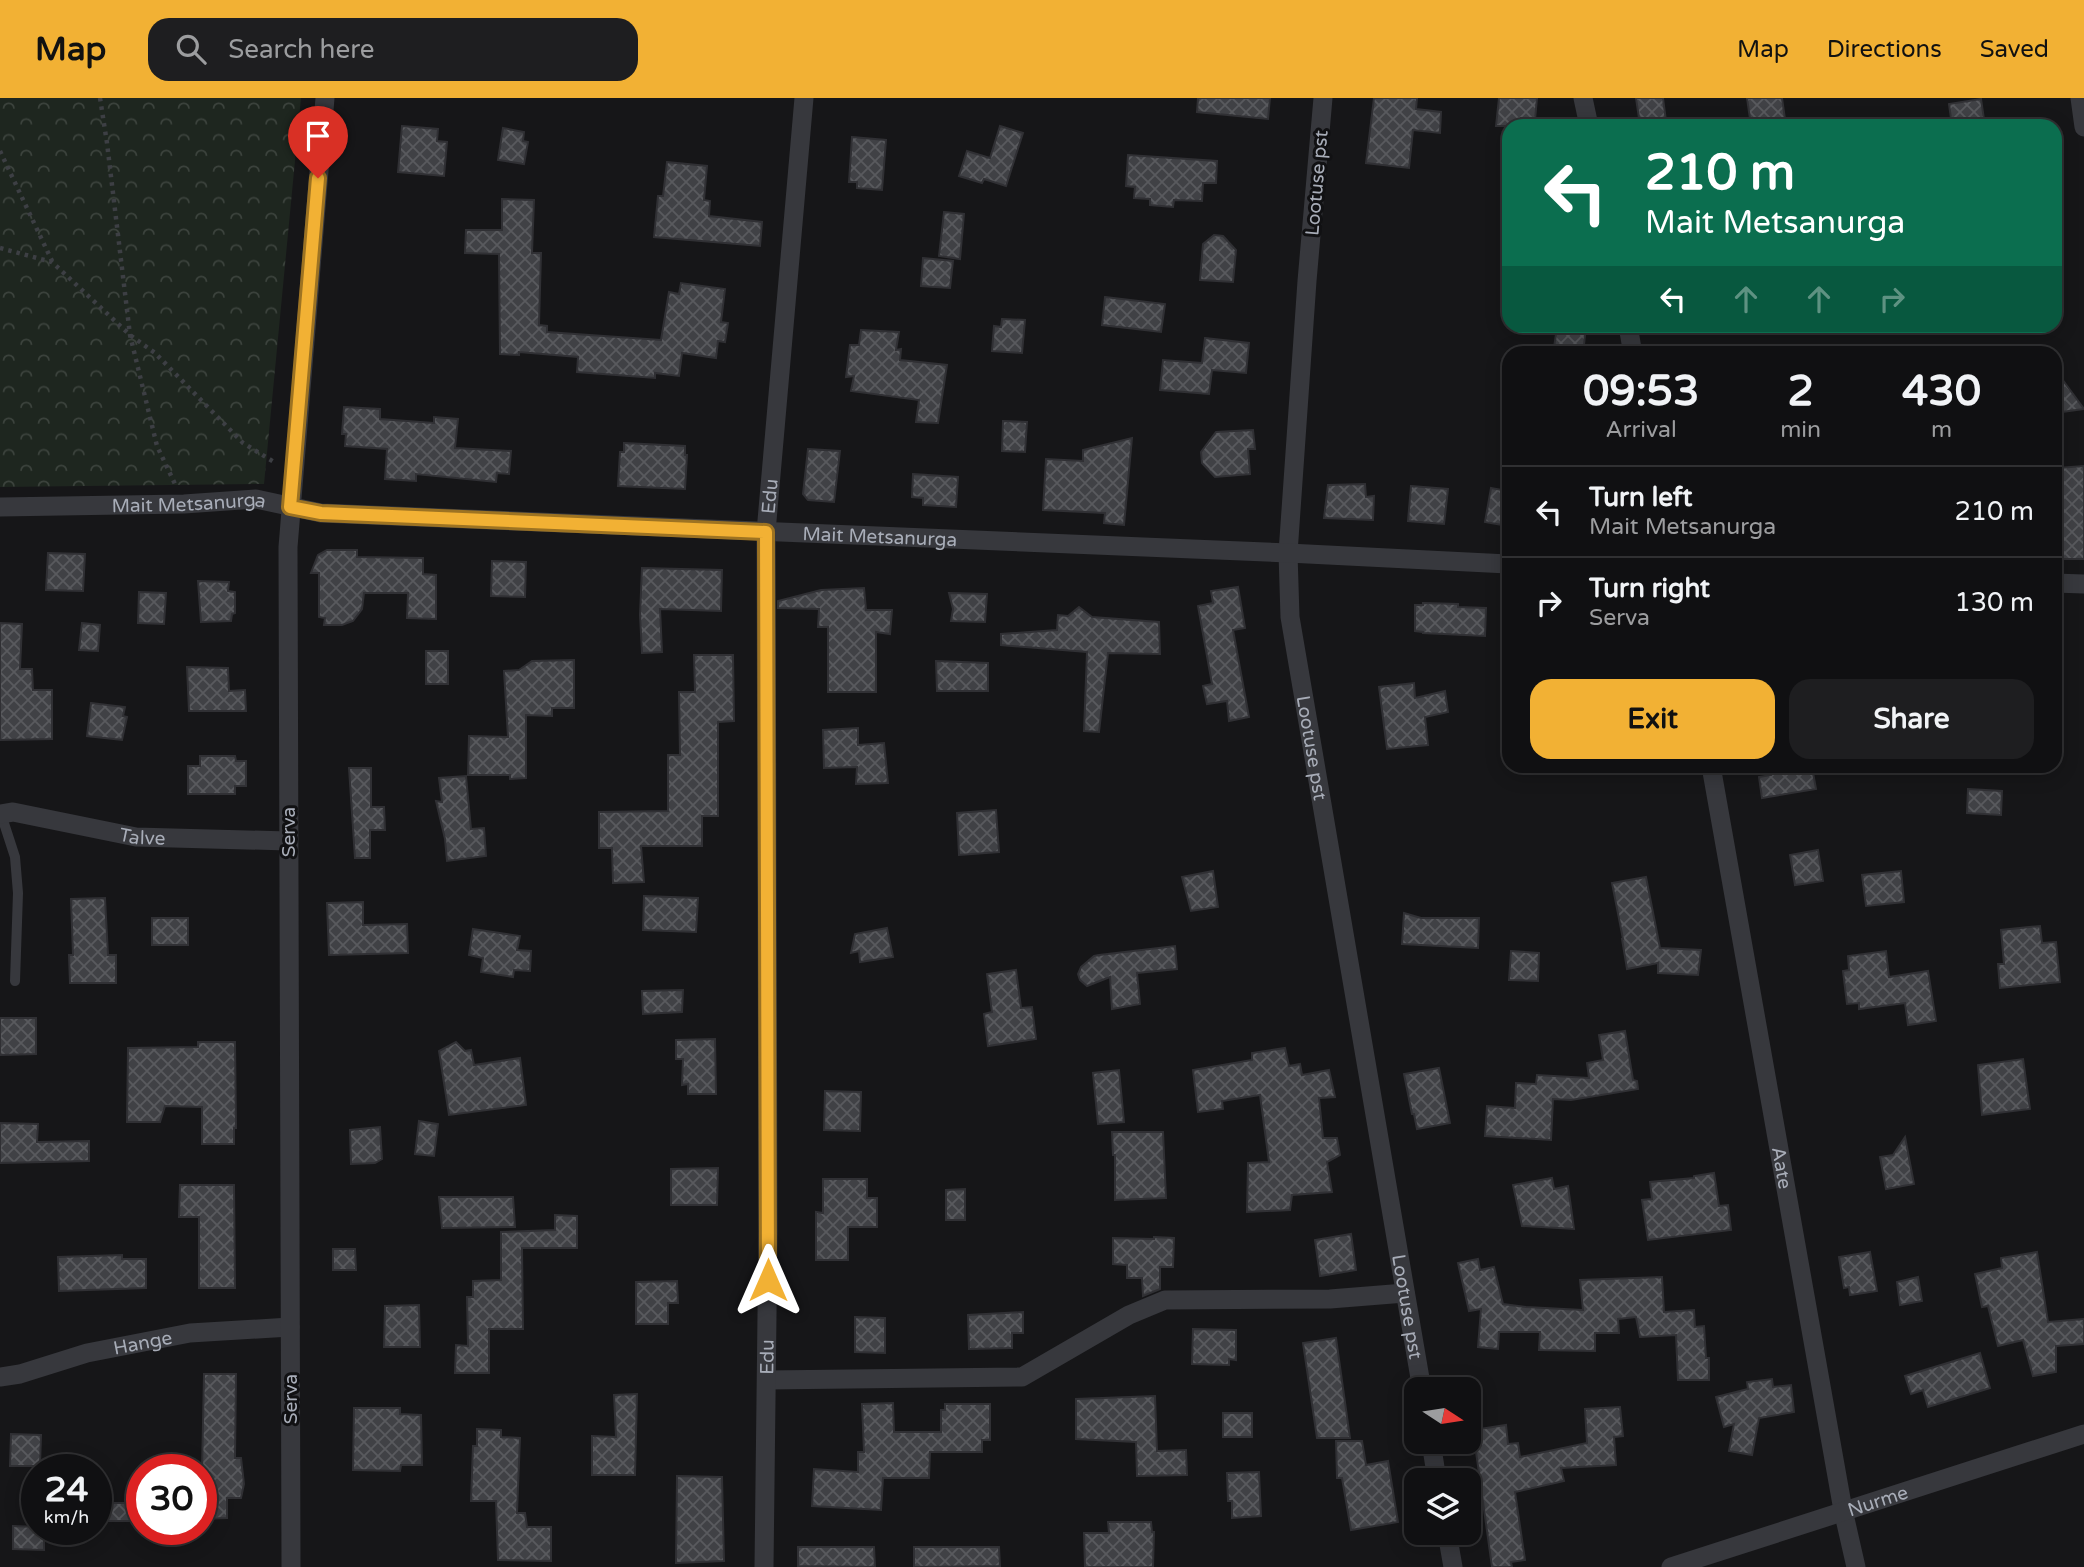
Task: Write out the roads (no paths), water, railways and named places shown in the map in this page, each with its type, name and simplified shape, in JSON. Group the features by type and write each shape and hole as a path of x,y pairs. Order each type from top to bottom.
{"street":[{"name":"Serva","path":"291,1567 288,547 325,98"},
{"name":"Edu","path":"765,1567 768,1203 766,532 804,98"},
{"name":"Lootuse pst","path":"1323,98 1288,553 1290,617 1420,1377"},
{"path":"1583,98 1588,119"},
{"path":"2080,98 2084,127"},
{"name":"Mait Metsanurga","path":"0,507 184,504 256,499 321,513 1502,564"},
{"path":"2062,583 2084,584"},
{"name":"Aate","path":"1712,773 1843,1510 1856,1567"},
{"name":"Talve","path":"0,814 13,812 136,837 288,841"},
{"path":"767,1380 1022,1377 1129,1315 1166,1300 1330,1299 1405,1293"},
{"name":"Hange","path":"0,1377 20,1374 87,1353 190,1333 290,1327"},
{"name":"Nurme","path":"1671,1567 2084,1434"},
{"path":"1449,1545 1453,1567"}],"lane":[{"path":"0,814 15,857 18,893 15,981"}]}
